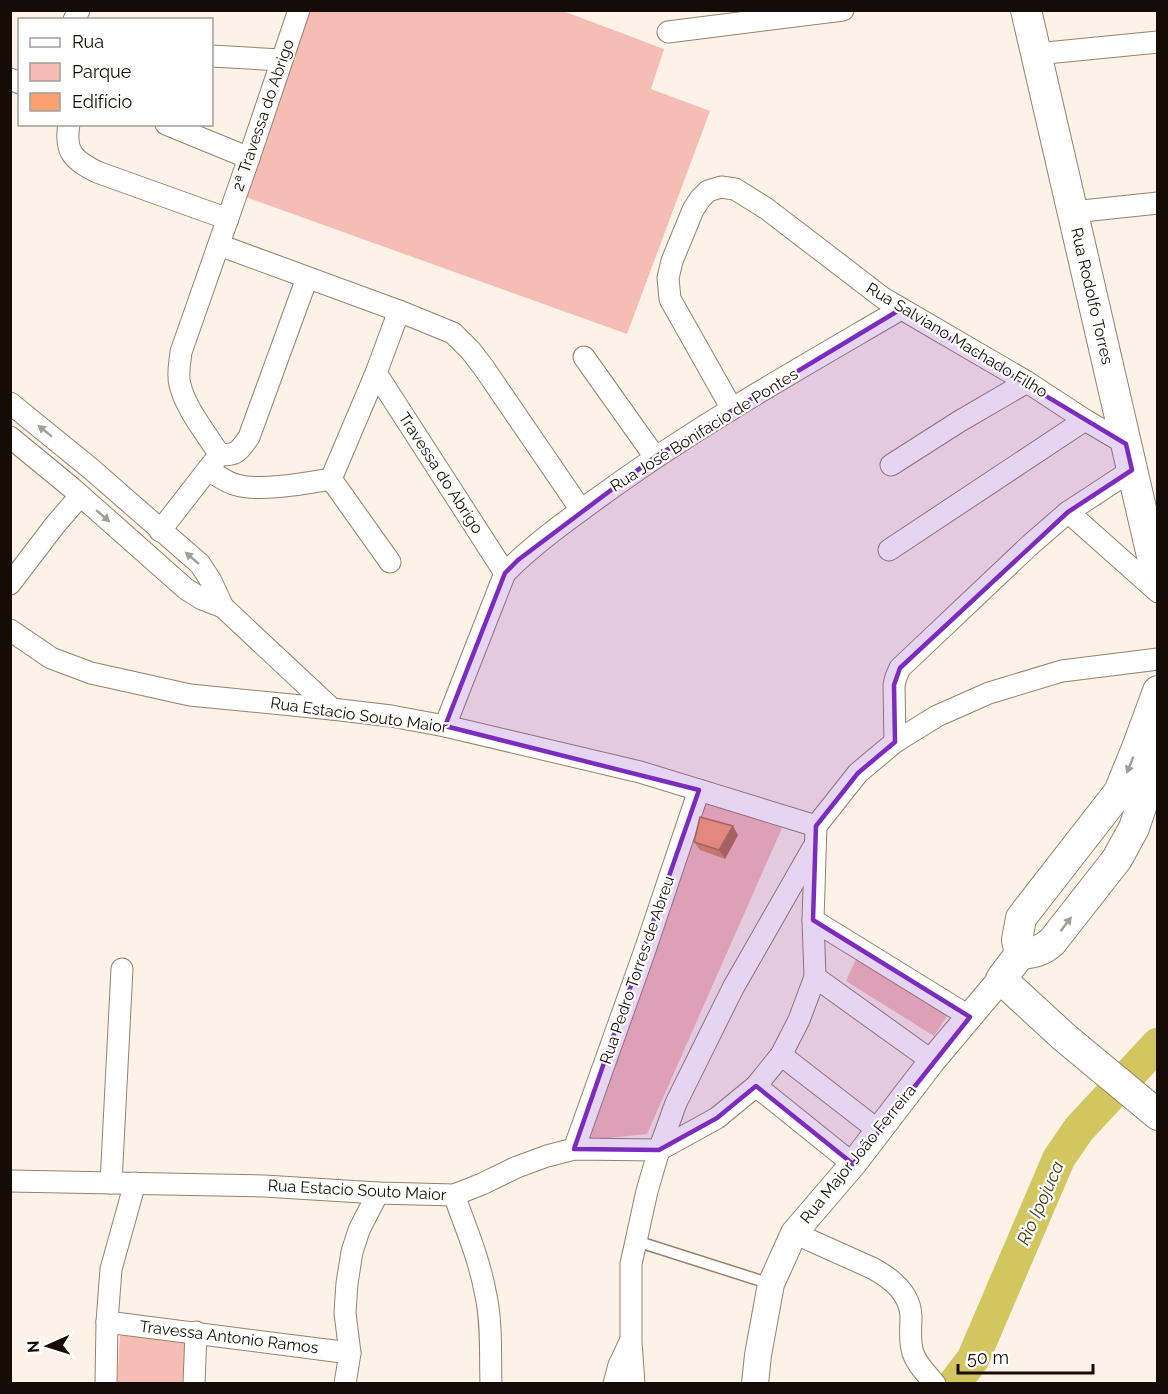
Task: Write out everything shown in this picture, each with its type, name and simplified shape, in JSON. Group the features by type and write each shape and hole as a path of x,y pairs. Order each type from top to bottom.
{"main road":[{"name":"Rua Rodolfo Torres","path":"1026,10 1158,582"},
{"path":"1156,698 1119,792 1021,918 1017,940 1020,954 1034,953 1046,948 1116,859 1134,828 1147,789 1158,740"},
{"path":"1064,864 1096,885"},
{"name":"Rua Major João Ferreira","path":"1001,979 1020,954"},
{"path":"1001,979 1064,1037 1158,1115"}],"street":[{"name":"2ª Travessa do Abrigo","path":"214,462 179,384 181,352 299,10"},
{"path":"668,32 843,10"},
{"path":"1036,54 1158,42"},
{"path":"213,56 281,60"},
{"path":"69,126 69,146 72,157 81,163 97,172 228,219"},
{"path":"171,126 249,158"},
{"name":"Rua Salviano Machado Filho","path":"732,409 670,299 668,278 672,261 693,210 708,191 721,187 735,189 767,209 883,298 1027,382 1085,420 1129,457"},
{"path":"1073,212 1158,203"},
{"path":"219,245 453,333 471,351 581,510"},
{"path":"160,531 214,462 236,453 249,437 307,278"},
{"name":"Rua José Bonifacio de Pontes","path":"445,726 505,573 532,548 655,457 901,309"},
{"path":"331,479 376,373 399,311"},
{"path":"584,357 655,457"},
{"name":"Travessa do Abrigo","path":"376,373 505,573"},
{"path":"891,465 1027,382"},
{"path":"10,403 90,468 200,564 212,581 223,607"},
{"path":"889,550 1085,420"},
{"path":"10,437 186,589 202,599 223,607 332,709"},
{"path":"895,742 894,685 900,668 1030,545 1129,457"},
{"path":"214,462 236,485 248,487 301,484 331,479"},
{"path":"10,585 55,525 90,468"},
{"path":"331,479 390,562"},
{"path":"1068,512 1158,592"},
{"name":"Rua Estacio Souto Maior","path":"10,630 51,658 91,674 190,695 391,716 445,726 640,772 699,790 815,836"},
{"path":"634,1383 631,1342 631,1264 647,1191 676,1103 733,988 815,836 858,773 895,742 938,716 989,693 1062,671 1158,658"},
{"name":"Rua Pedro Torres de Abreu","path":"574,1149 699,790"},
{"path":"659,1150 717,1118 756,1086 781,1055 799,1020 815,977 813,920 815,836"},
{"path":"813,920 970,1017"},
{"path":"111,1183 122,969"},
{"path":"815,977 932,1061"},
{"name":"Rua Major João Ferreira","path":"755,1383 771,1284 794,1233 1001,979"},
{"path":"781,1055 879,1131"},
{"path":"756,1086 852,1164"},
{"name":"Rua Estacio Souto Maior","path":"10,1181 264,1186 454,1195 517,1167 574,1149 659,1150"},
{"path":"106,1383 111,1269 135,1183"},
{"path":"345,1383 350,1353 345,1313 352,1252 359,1230 378,1193"},
{"path":"454,1195 481,1273 486,1297 491,1383"},
{"path":"794,1233 884,1274 897,1285 911,1313 910,1343 916,1361 935,1383"},
{"name":"Travessa Antonio Ramos","path":"107,1322 350,1353"},
{"path":"194,1383 196,1332"},
{"path":"614,1383 619,1365 631,1342"}],"lane":[{"path":"636,1241 771,1284"}],"highlighted area":[{"path":"901,309 1126,444 1132,470 1068,512 900,668 894,685 895,742 858,773 816,826 813,920 970,1017 853,1164 756,1086 717,1118 659,1150 574,1149 699,790 445,726 505,573 518,560 655,457"}],"green space":[{"path":"303,11 563,11 664,49 651,89 710,111 627,334 243,196"},
{"path":"704,800 782,828 647,1134 589,1140"},
{"path":"856,959 949,1013 934,1036 846,981"},
{"path":"120,1335 186,1342 185,1383 117,1384"}],"building":[{"path":"700,817 733,826 719,850 694,842"}],"waterway":[{"name":"Rio Ipojuca","path":"954,1384 973,1359 1059,1158 1079,1129 1158,1044"}]}
